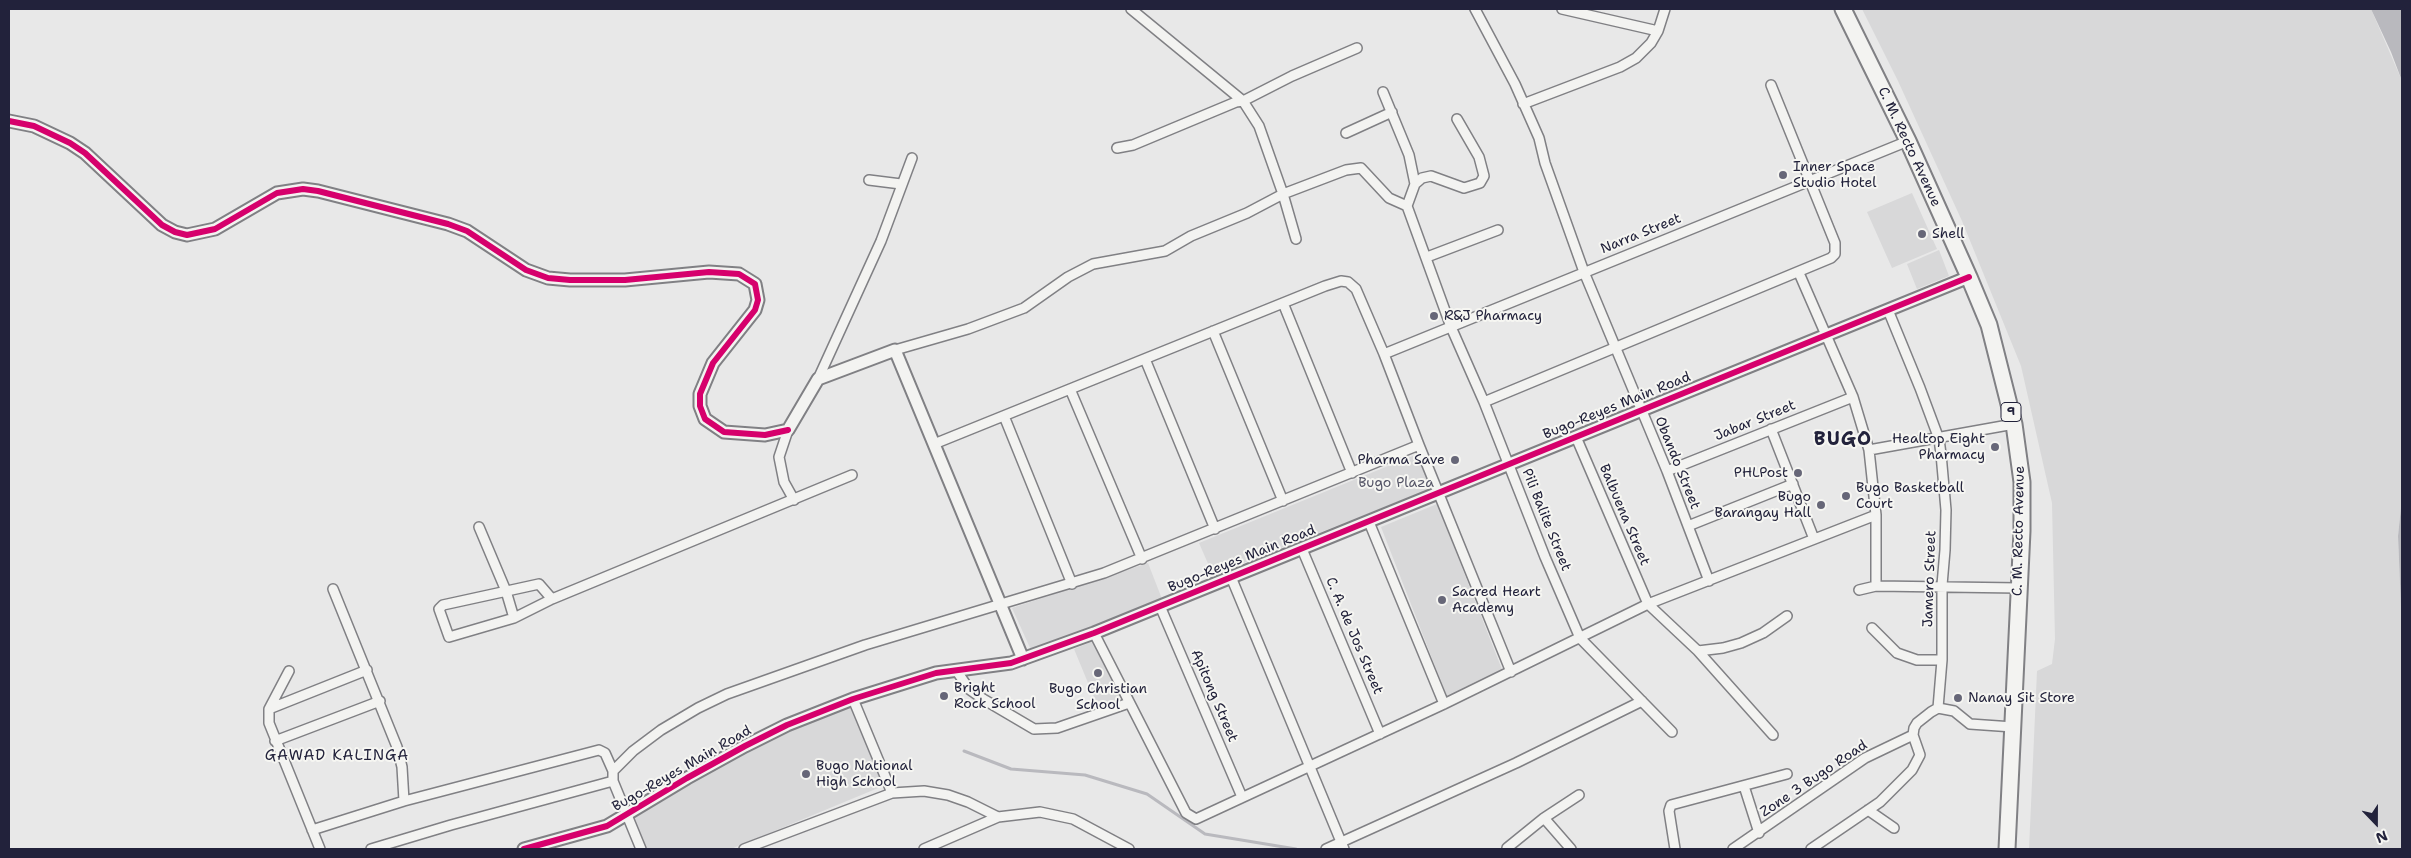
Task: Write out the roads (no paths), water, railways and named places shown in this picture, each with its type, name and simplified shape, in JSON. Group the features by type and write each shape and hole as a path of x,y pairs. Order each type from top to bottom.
{"highway":[{"name":"C. M. Recto Avenue","path":"1843,9 1908,141 1969,277 1988,324 2014,424 2022,482 2007,849"}],"street":[{"path":"1131,9 1243,101 1259,126 1283,194 1296,239"},
{"name":"Obando Street","path":"1475,9 1539,138 1545,163 1584,272 1667,471 1708,581"},
{"path":"1562,9 1658,31"},
{"path":"1523,104 1620,67 1644,52 1658,31 1665,9"},
{"path":"1117,148 1133,145 1236,102 1243,101 1357,48"},
{"path":"1484,402 1614,347 1799,273 1831,258 1836,248 1811,180 1770,85"},
{"path":"1383,92 1409,156 1415,184"},
{"path":"1346,133 1392,112"},
{"path":"818,379 895,350 968,329 1024,308 1068,277 1093,264 1165,251 1191,236 1247,213 1283,194 1326,176 1361,168 1389,198 1407,206 1415,184 1422,178 1431,176 1464,188 1480,183 1484,176 1479,158 1457,119"},
{"path":"9,120 34,126 70,142 85,153 162,225 175,232 187,235 215,229 277,193 303,189 318,191 448,224 479,238 526,270 548,278 625,280 709,272 739,274 755,284 758,300 754,310 713,363 700,394 700,406 705,418 724,432 765,435 788,430"},
{"name":"Narra Street","path":"1384,354 1908,141"},
{"path":"794,500 784,482 779,457 788,430 818,379 881,241 912,158"},
{"path":"870,180 901,184"},
{"name":"Pili Balite Street","path":"1407,206 1427,256 1451,326 1580,638 1672,732"},
{"path":"1427,256 1498,230"},
{"path":"1799,273 1853,397 1869,450 1876,515 1876,586"},
{"name":"Bugo-Reyes Main Road","path":"524,849 555,845 601,828 627,815 687,778 745,746 788,725 853,699 918,678 956,670 994,667 1094,633 1969,277"},
{"path":"934,444 1334,283 1342,281 1354,285 1384,354 1511,672"},
{"path":"1283,303 1352,473"},
{"name":"Jamero Street","path":"1888,310 1902,339 1939,439 1946,510 1942,585 1942,660 1938,708"},
{"path":"1213,331 1283,501"},
{"path":"895,350 1022,659"},
{"path":"1144,359 1215,529"},
{"path":"1070,389 1142,558"},
{"name":"Jabar Street","path":"1667,471 1853,397"},
{"path":"1004,416 1072,584"},
{"path":"1869,450 1939,439 2014,424"},
{"path":"1771,429 1814,539"},
{"name":"Balbuena Street","path":"1576,437 1648,604"},
{"path":"613,771 633,751 661,730 698,708 727,694 865,645 1072,584 1215,529 1419,445"},
{"path":"552,599 539,584 443,605 440,609 448,636 514,618 552,599 852,475"},
{"path":"1688,526 1793,484"},
{"path":"1094,633 1190,817 1202,818 1309,765 1380,734 1511,672 1648,604 1876,515"},
{"path":"1369,522 1444,704"},
{"path":"479,527 506,591 514,618"},
{"name":"C. A. de Jos Street","path":"1302,549 1380,734"},
{"path":"1231,577 1342,846"},
{"path":"1859,590 1876,586 1942,585 2019,588"},
{"path":"334,589 380,701 402,767 404,801"},
{"path":"1648,604 1698,651 1773,735"},
{"name":"Apitong Street","path":"1160,606 1242,797"},
{"path":"1698,651 1723,648 1741,643 1762,633 1787,616"},
{"path":"1872,628 1897,654 1917,660 1942,660"},
{"path":"269,708 367,670"},
{"path":"956,670 970,689 982,700 1034,728 1057,728 1130,703"},
{"path":"289,671 269,708 269,723 320,849"},
{"path":"853,699 892,793"},
{"path":"275,741 380,701"},
{"path":"1326,849 1342,846 1642,701"},
{"path":"1811,849 1889,794 1912,770 1919,758 1919,750 1913,736 1917,723 1938,708 1954,711 1970,724 2013,726"},
{"name":"Zone 3 Bugo Road","path":"1734,849 1745,846 1759,833 1866,758 1913,736"},
{"path":"312,830 404,801 599,750 605,753 613,771 613,781 641,849"},
{"path":"1674,849 1669,810 1671,805 1787,774"},
{"path":"371,849 613,781"},
{"path":"1744,786 1759,833"},
{"path":"744,849 892,793 924,791 948,795 968,802 998,817"},
{"path":"1507,848 1544,818 1580,795"},
{"path":"1868,810 1894,828"},
{"path":"924,849 998,817 1028,812 1060,815 1090,826 1130,849"},
{"path":"1544,818 1571,849"}],"waterway":[{"path":"964,751 1011,769 1085,775 1147,794 1205,834 1296,849"}],"place":[{"name":"Inner Space Studio Hotel","path":"1783,175"},
{"name":"Shell","path":"1922,234"},
{"name":"R&J Pharmacy","path":"1434,316"},
{"name":"Healtop Eight Pharmacy","path":"1995,447"},
{"name":"Pharma Save","path":"1455,460"},
{"name":"PHLPost","path":"1798,473"},
{"name":"Bugo Basketball Court","path":"1846,496"},
{"name":"Bugo Barangay Hall","path":"1821,505"},
{"name":"Sacred Heart Academy","path":"1442,600"},
{"name":"Bugo Christian School","path":"1098,673"},
{"name":"Bright Rock School","path":"944,696"},
{"name":"Nanay Sit Store","path":"1958,698"},
{"name":"Bugo National High School","path":"806,774"}],"district":[{"name":"BUGO","path":"1843,440"},
{"name":"GAWAD KALINGA","path":"337,756"}],"park label":[{"name":"Bugo Plaza","path":"1396,483"}]}
